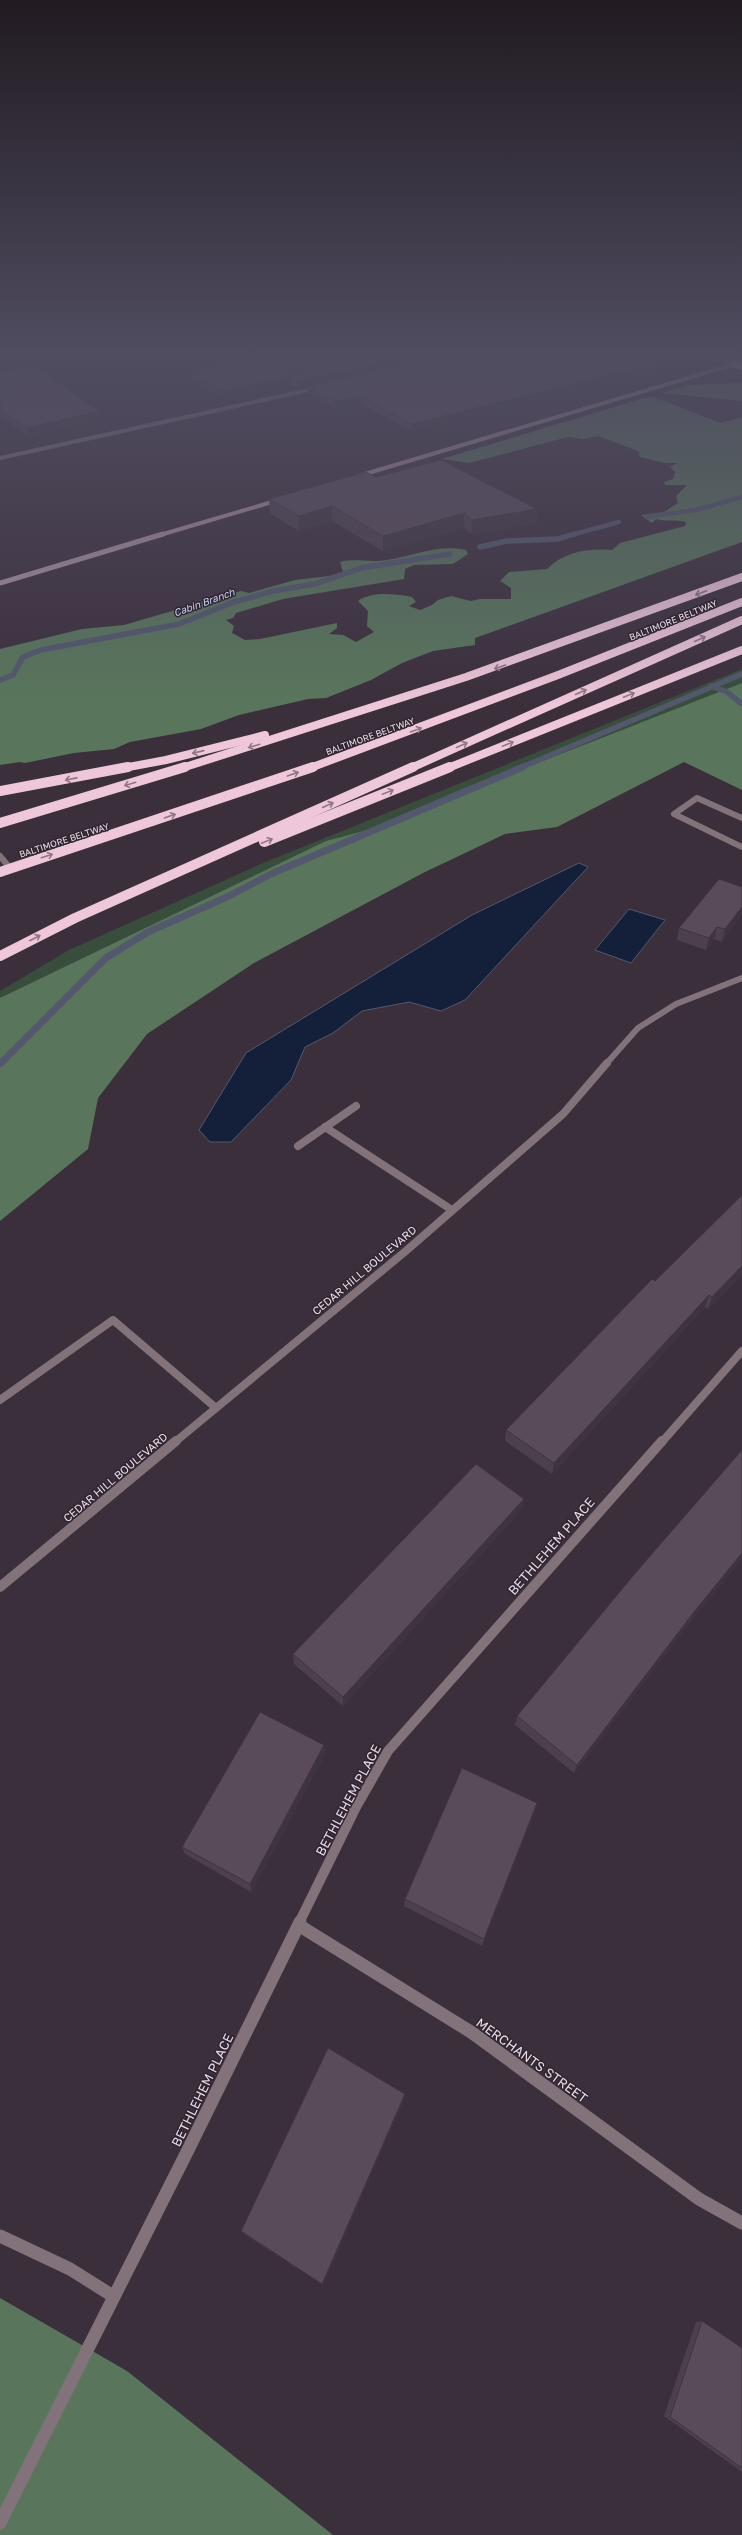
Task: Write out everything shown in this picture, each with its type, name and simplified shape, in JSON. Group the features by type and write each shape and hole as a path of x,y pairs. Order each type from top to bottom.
{"highway":[{"name":"BALTIMORE BELTWAY","path":"0,823 438,688 563,645 742,577"},
{"name":"BALTIMORE BELTWAY","path":"0,872 325,763 472,709 742,602"},
{"path":"0,956 75,918 742,620"},
{"path":"75,918 742,650"},
{"path":"0,791 166,760 438,688"}],"street":[{"path":"351,478 377,470"},
{"path":"0,583 283,498"},
{"path":"742,818 697,798 674,814 742,847"},
{"path":"0,856 10,868"},
{"name":"CEDAR HILL BOULEVARD","path":"0,1587 452,1210 563,1114 638,1028 676,1004 742,978"},
{"path":"298,1146 356,1106"},
{"path":"325,1127 452,1210"},
{"path":"0,1400 113,1320 216,1408"},
{"name":"BETHLEHEM PLACE","path":"0,2523 300,1926 356,1807 388,1751 521,1603 632,1473 742,1351"},
{"name":"MERCHANTS STREET","path":"300,1926 471,2032 699,2199 742,2223"},
{"path":"0,2236 70,2269 113,2296"}],"green space":[{"path":"673,470 742,470 742,542 475,638 475,645 433,651 402,663 371,680 326,698 308,699 239,715 201,729 130,742 114,749 74,753 25,763 20,762 0,765 0,649 82,629 124,625 241,591 249,593 295,580 329,576 343,572 340,562 351,560 381,561 446,548 466,550 468,554 453,564 414,565 405,569 404,579 283,599 236,613 233,618 226,620 234,626 232,633 245,640 260,639 337,623 337,628 329,634 343,635 356,642 374,632 367,626 368,611 358,601 364,598 384,594 412,597 416,602 409,606 420,610 432,605 438,600 451,596 471,601 480,599 511,599 511,588 500,581 509,572 547,569 561,559 577,552 612,550 620,543 685,526 686,522 656,519 652,523 641,515 664,512 678,503 676,496 687,485 665,485 664,482 673,479 675,472"},
{"path":"742,669 742,694 0,1090 0,991 69,950 263,863"},
{"path":"742,683 742,790 684,762 557,827 505,834 423,873 254,963 147,1034 98,1098 88,1149 0,1221 0,998 326,841 364,831"},
{"path":"0,2298 127,2371 333,2535 0,2535"}],"water":[{"path":"579,863 588,867 465,1000 441,1011 409,1002 362,1011 333,1033 305,1047 291,1080 231,1142 210,1142 199,1130 246,1053 472,915"},
{"path":"629,909 665,920 631,963 595,950"}],"building":[{"path":"402,470 461,470 537,509 472,520 464,513 383,536 332,506 299,516 269,499 366,472 376,477"},
{"path":"719,879 742,887 742,907 725,929 717,927 709,938 679,928"},
{"path":"742,1195 742,1266 712,1297 709,1295 554,1463 506,1430 652,1279 655,1281"},
{"path":"742,1450 742,1553 694,1612 577,1765 517,1716 637,1571"},
{"path":"476,1464 524,1499 343,1697 293,1654"},
{"path":"260,1712 324,1745 250,1884 182,1847"},
{"path":"462,1768 537,1803 484,1939 405,1899"},
{"path":"328,2048 405,2094 322,2284 241,2231"},
{"path":"702,2321 742,2348 742,2468 670,2417"}],"waterway":[{"name":"Cabin Branch","path":"646,517 696,510 742,497"},
{"name":"Cabin Branch","path":"571,535 619,522"},
{"name":"Cabin Branch","path":"480,547 507,541 558,539 574,534"},
{"name":"Cabin Branch","path":"0,680 13,675 23,657 41,650 179,624 234,602 273,591 315,584 361,568 450,554"},
{"path":"712,687 742,674"},
{"path":"520,768 712,687"},
{"path":"712,687 727,692 742,704"},
{"path":"0,1064 106,958 148,932 227,897 273,873 523,767"}]}
